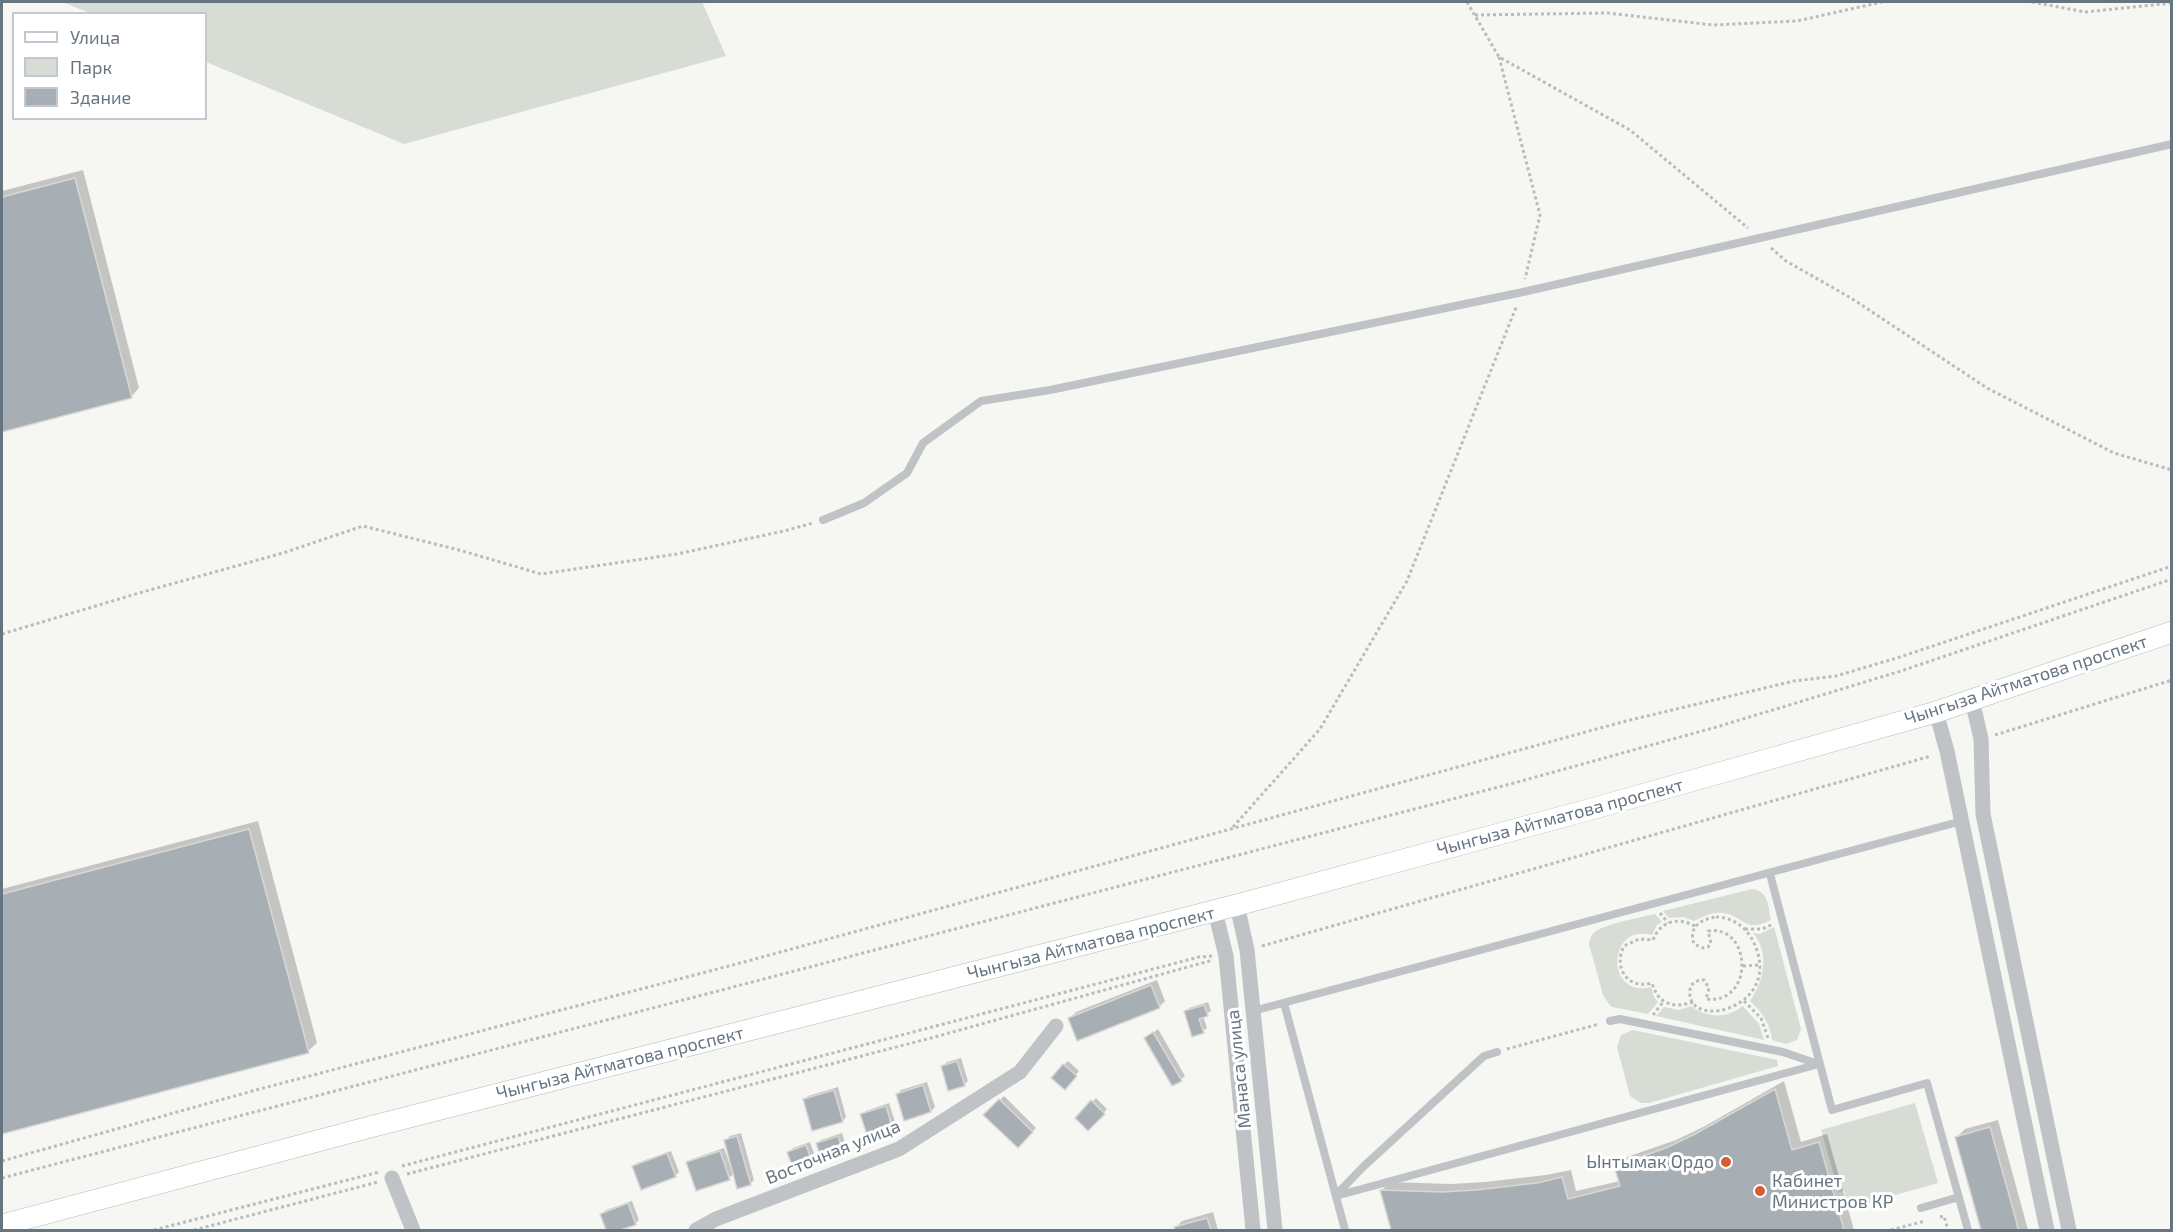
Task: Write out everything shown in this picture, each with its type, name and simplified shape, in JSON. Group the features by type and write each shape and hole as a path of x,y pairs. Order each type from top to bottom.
{"main road":[{"name":"Чынгыза Айтматова проспект","path":"2,1225 370,1126 1237,906 1618,802 1936,712 2172,632"}],"street":[{"path":"1936,712 1962,820 2044,1230 2068,1226 1983,814 1981,740 1972,700"},
{"path":"1962,820 1983,814"},
{"name":"Манаса улица","path":"1237,906 1247,950 1275,1230"},
{"name":"Манаса улица","path":"1215,911 1226,956 1252,1230"},
{"name":"Восточная улица","path":"696,1230 716,1219 899,1149 1020,1072 1056,1026"},
{"path":"388,1173 413,1230"}],"lane":[{"path":"823,520 864,503 907,473 923,442 981,401 1050,390 1523,292 2172,144"},
{"path":"1253,1011 1770,874 1962,820"},
{"path":"1770,874 1832,1110 1927,1083 1968,1230"},
{"path":"1284,1003 1345,1230"},
{"path":"1610,1021 1620,1019 1767,1049 1819,1064"},
{"path":"1336,1196 1363,1167 1484,1056 1497,1052"},
{"path":"1336,1196 1819,1064"},
{"path":"1921,1208 1959,1197"}],"path":[{"path":"1233,827 1320,729 1407,581 1523,292 1540,215 1499,57 1467,2"},
{"path":"1475,15 1606,13 1713,25 1797,21 1882,2"},
{"path":"2032,2 2085,12 2172,3"},
{"path":"1499,57 1630,130 1786,261 1851,298 1987,388 2114,453 2172,470"},
{"path":"2,634 283,553 363,526 459,550 541,574 677,554 784,531 823,520"},
{"path":"2,1161 256,1090 744,962 1626,721 1794,681 1836,676 1900,657 2172,566"},
{"path":"2,1178 1514,783 1720,726 1901,671 2172,579"},
{"path":"1981,740 2172,680"},
{"path":"1247,950 1947,751"},
{"path":"1724,917 1738,923 1744,929 1756,948 1759,965 1754,988 1744,1001 1731,1009 1716,1012 1702,1009 1693,1002 1690,989 1694,981 1704,980 1709,988 1706,999 1716,998 1730,992 1735,987 1742,974 1743,966 1736,944 1720,931 1708,931 1711,943 1703,948 1697,947 1692,939 1695,926 1708,918 1724,917"},
{"path":"1744,929 1762,929 1781,919"},
{"path":"1693,1002 1675,1006 1663,1002 1656,996 1652,983 1637,984 1625,976 1619,961 1624,946 1639,939 1653,940 1661,926 1684,921 1695,926"},
{"path":"194,1230 388,1173 553,1138 920,1041 1226,956"},
{"path":"154,1230 388,1173 1199,957 1226,956"},
{"path":"1743,966 1759,965"},
{"path":"1744,1001 1755,1011 1764,1025 1768,1040 1767,1049"},
{"path":"1497,1052 1610,1021"},
{"path":"1891,1230 1944,1216 1948,1230"}],"green space":[{"path":"62,2 702,2 726,56 404,144 207,62 207,12 87,12"},
{"path":"1752,889 1758,890 1765,896 1768,905 1771,920 1762,924 1749,924 1729,914 1718,913 1694,921 1683,917 1669,918 1663,911"},
{"path":"1655,914 1662,922 1657,925 1652,935 1637,934 1626,940 1620,949 1617,961 1619,973 1626,982 1636,988 1651,987 1658,1002 1648,1014 1612,1007 1603,995 1589,944 1591,937 1606,926"},
{"path":"1774,927 1801,1029 1797,1040 1786,1044 1772,1040 1765,1018 1750,1001 1759,985 1763,967 1762,949 1753,933 1760,934"},
{"path":"1691,1006 1710,1015 1724,1015 1743,1006 1759,1024 1764,1040 1656,1016 1664,1007 1679,1010"},
{"path":"1633,1030 1777,1060 1778,1066 1649,1103 1641,1103 1630,1096 1617,1047 1621,1035"},
{"path":"1915,1103 1938,1183 1849,1208 1844,1191 1839,1192 1821,1130"}],"building":[{"path":"75,178 132,398 2,432 2,197"},
{"path":"249,829 309,1053 2,1134 2,894"},
{"path":"1151,985 1160,1008 1077,1041 1068,1018"},
{"path":"1204,1005 1208,1016 1199,1019 1204,1033 1192,1037 1184,1011"},
{"path":"1153,1032 1182,1081 1172,1086 1144,1038"},
{"path":"957,1061 965,1086 948,1091 941,1066"},
{"path":"1063,1064 1077,1076 1065,1090 1051,1078"},
{"path":"923,1085 931,1112 904,1121 896,1094"},
{"name":"Ынтымак Ордо","path":"1775,1089 1792,1150 1819,1142 1844,1230 1391,1230 1380,1190 1442,1192 1476,1190 1537,1183 1562,1177 1568,1199 1620,1186 1614,1166 1666,1148"},
{"path":"834,1090 843,1122 812,1131 803,1099"},
{"path":"999,1099 1033,1132 1018,1148 983,1115"},
{"path":"1091,1100 1105,1114 1088,1131 1075,1118"},
{"path":"886,1106 894,1133 869,1141 860,1114"},
{"path":"1990,1127 2018,1230 1981,1230 1955,1137"},
{"path":"737,1136 751,1185 737,1189 724,1140"},
{"path":"838,1136 844,1154 822,1161 816,1143"},
{"path":"806,1145 813,1165 794,1171 787,1152"},
{"path":"720,1151 730,1180 696,1191 686,1162"},
{"path":"667,1153 676,1177 641,1190 632,1166"},
{"path":"628,1203 636,1225 620,1230 606,1230 600,1214"},
{"path":"1207,1218 1211,1230 1175,1230 1174,1227"}],"place":[{"name":"Ынтымак Ордо","path":"1726,1162"},
{"name":"Кабинет Министров КР","path":"1760,1191"}]}
